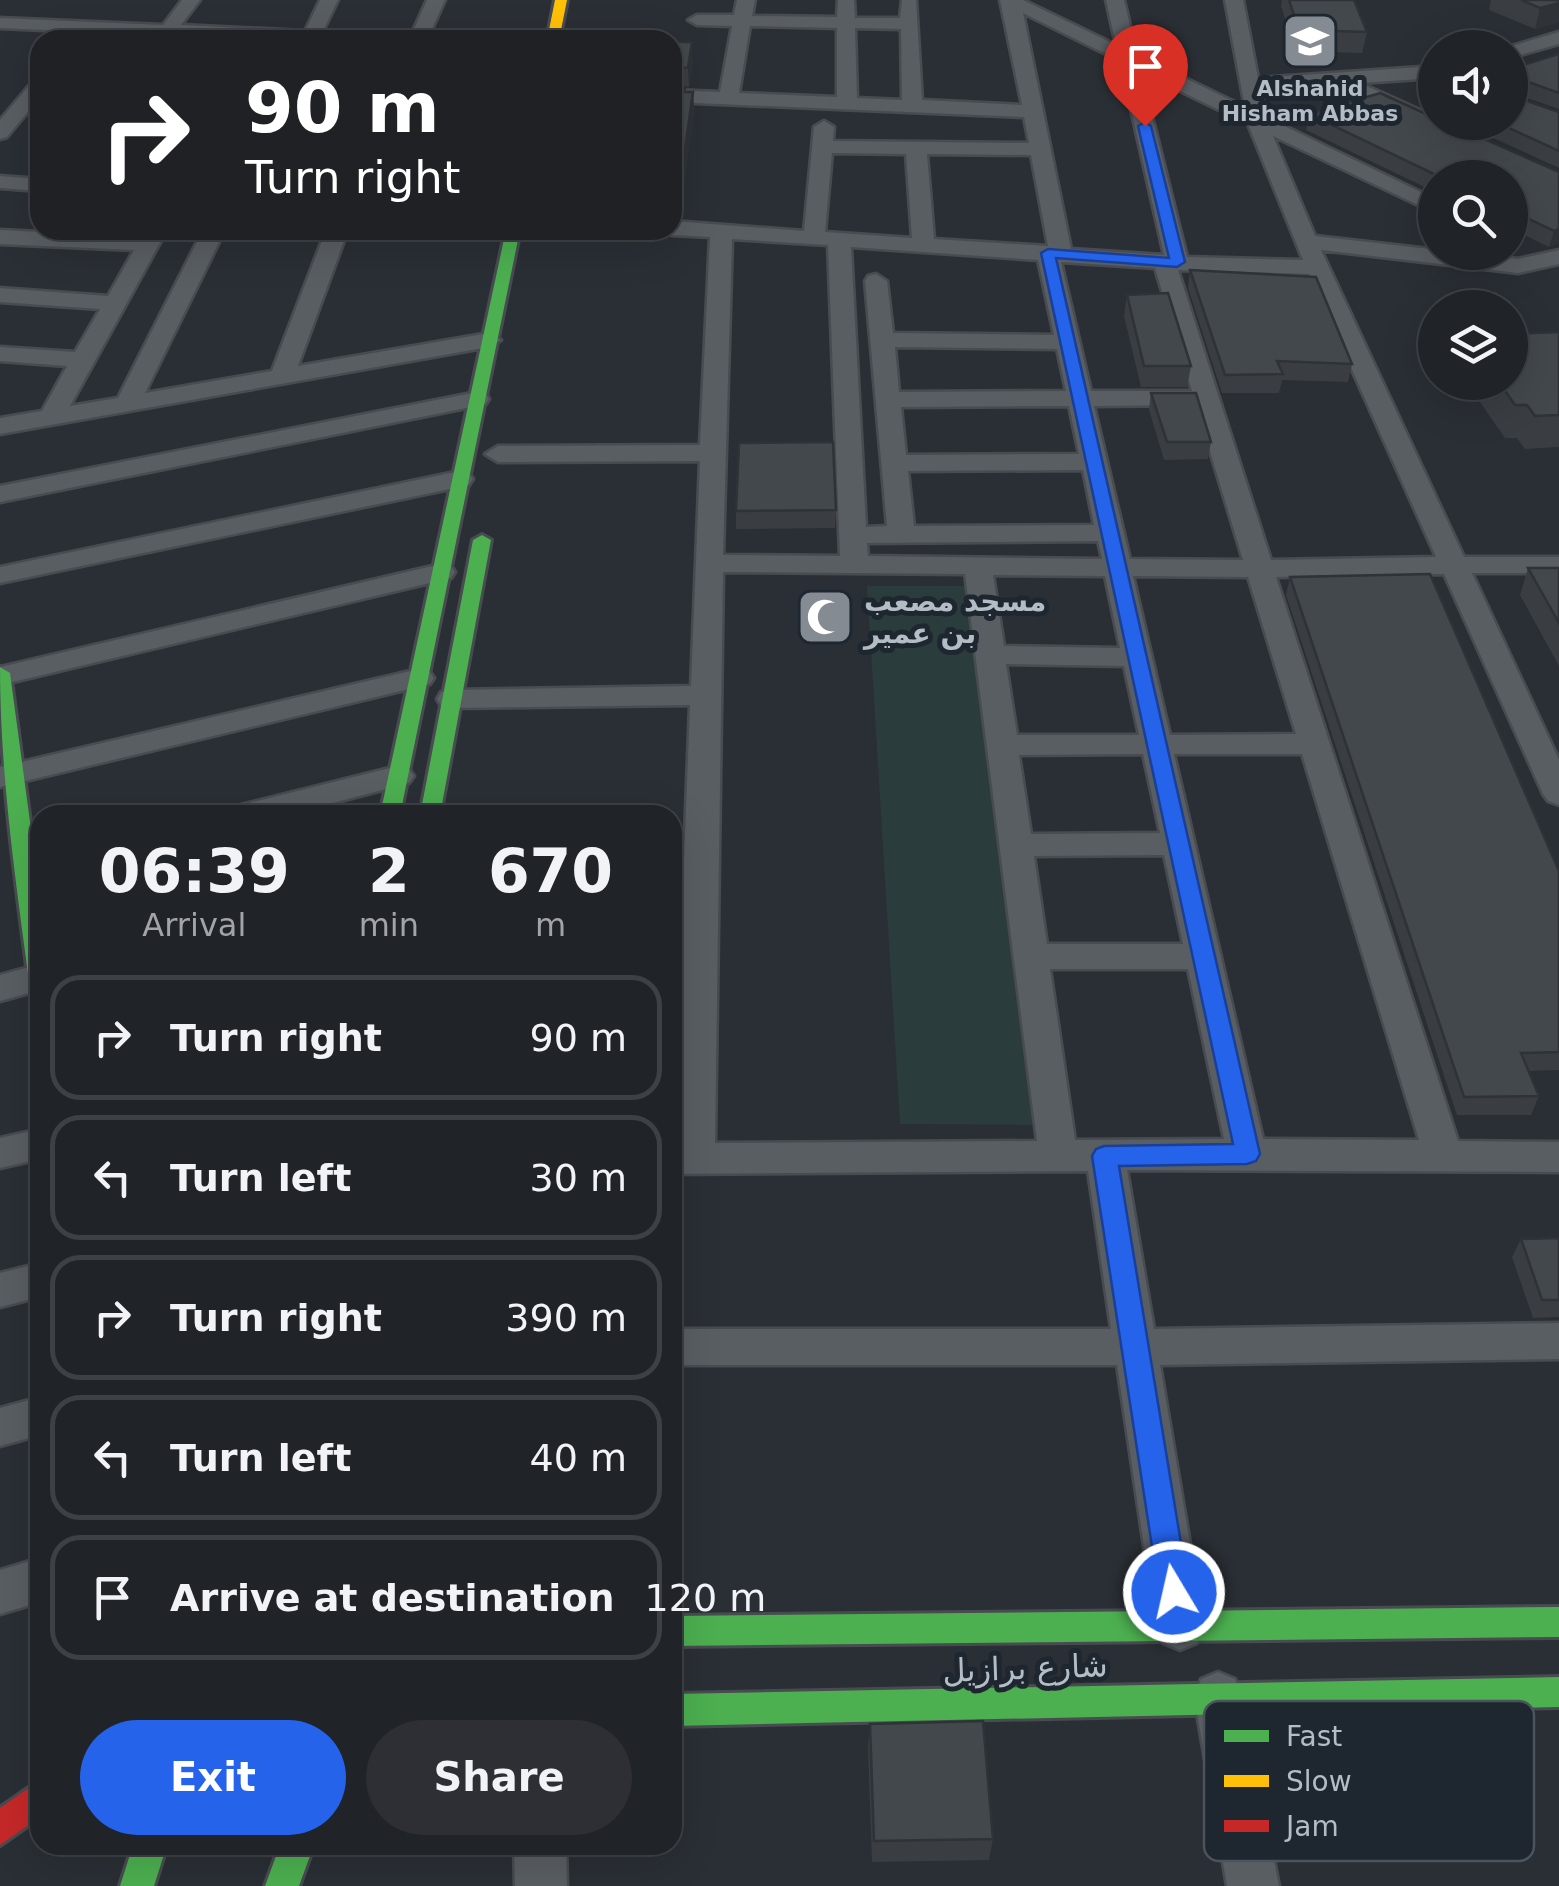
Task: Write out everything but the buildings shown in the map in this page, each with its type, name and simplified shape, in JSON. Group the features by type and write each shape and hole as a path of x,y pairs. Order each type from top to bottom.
{"main road":[{"path":"555,30 561,0"},
{"path":"579,30 584,0"},
{"path":"392,805 511,240"},
{"path":"432,805 488,511"},
{"path":"0,674 9,775 30,922"},
{"name":"شارع برازيل","path":"682,1631 1559,1622"},
{"name":"شارع برازيل","path":"682,1710 1559,1692"},
{"path":"0,1829 30,1804"},
{"path":"137,1886 147,1855"},
{"path":"282,1886 294,1855"}],"street":[{"path":"3,26 26,0"},
{"path":"168,30 190,0"},
{"path":"314,30 329,0"},
{"path":"422,30 436,0"},
{"path":"729,98 746,0"},
{"path":"800,22 802,0"},
{"path":"846,0 836,101 822,147 854,564"},
{"path":"909,0 912,106"},
{"path":"1010,0 1418,199"},
{"path":"1010,0 1040,149 1067,342 1247,1154"},
{"path":"1115,0 1171,262 1206,398 1443,1156"},
{"path":"1234,0 1257,121 1306,242 1559,794"},
{"path":"697,20 910,24"},
{"path":"3,26 119,30"},
{"path":"1528,47 1559,38"},
{"path":"1528,51 1559,59"},
{"path":"1251,84 1418,73"},
{"path":"1336,79 1418,116"},
{"path":"682,96 1033,111"},
{"path":"0,133 30,97"},
{"path":"822,147 1040,149"},
{"path":"916,148 923,244"},
{"path":"0,182 30,184"},
{"path":"682,229 1171,262 1317,267"},
{"path":"722,231 684,1159 1247,1154 1559,1157"},
{"path":"0,236 30,236"},
{"path":"51,417 150,240"},
{"path":"128,403 209,240"},
{"path":"283,374 332,240"},
{"path":"1306,242 1499,265 1555,262"},
{"path":"1528,251 1555,262"},
{"path":"876,280 901,534"},
{"path":"0,295 115,303"},
{"path":"0,426 490,340"},
{"path":"882,340 1067,342"},
{"path":"0,354 82,360"},
{"path":"888,400 1206,398"},
{"path":"0,494 477,399"},
{"path":"498,455 713,453"},
{"path":"894,463 1094,462"},
{"path":"0,576 460,479"},
{"path":"853,534 1109,534"},
{"path":"709,563 1259,569 1559,565"},
{"path":"978,566 1058,1156"},
{"path":"0,674 441,572"},
{"path":"989,655 1137,657"},
{"path":"9,775 419,678"},
{"path":"452,699 706,695"},
{"path":"1002,745 1314,744"},
{"path":"284,805 398,776"},
{"path":"1016,845 1178,844"},
{"path":"1032,956 1203,956"},
{"path":"0,988 30,981"},
{"path":"0,1153 30,1146"},
{"path":"1104,1156 1180,1627"},
{"path":"0,1290 30,1282"},
{"path":"682,1347 1135,1347 1559,1341"},
{"path":"0,1428 30,1419"},
{"path":"0,1592 30,1583"},
{"path":"1218,1696 1219,1701"},
{"path":"540,1855 541,1886"},
{"path":"1248,1861 1253,1886"}],"shaded area":[{"path":"867,586 968,586 1039,1125 900,1124"}],"traffic: fast":[{"path":"392,805 511,240"},
{"path":"432,805 482,540"},
{"path":"0,673 30,898"},
{"path":"682,1631 1559,1622"},
{"path":"682,1710 1559,1692"},
{"path":"137,1886 147,1855"},
{"path":"282,1886 293,1855"}],"traffic: slow":[{"path":"555,30 561,0"}],"traffic: jam":[{"path":"0,1829 30,1804"}],"place":[{"name":"Alshahid Hisham Abbas","path":"1310,41"},
{"name":"مسجد مصعب بن عمير","path":"825,617"}],"route":[{"path":"1145,126 1177,262 1048,253 1247,1154 1104,1156 1174,1592"}]}
